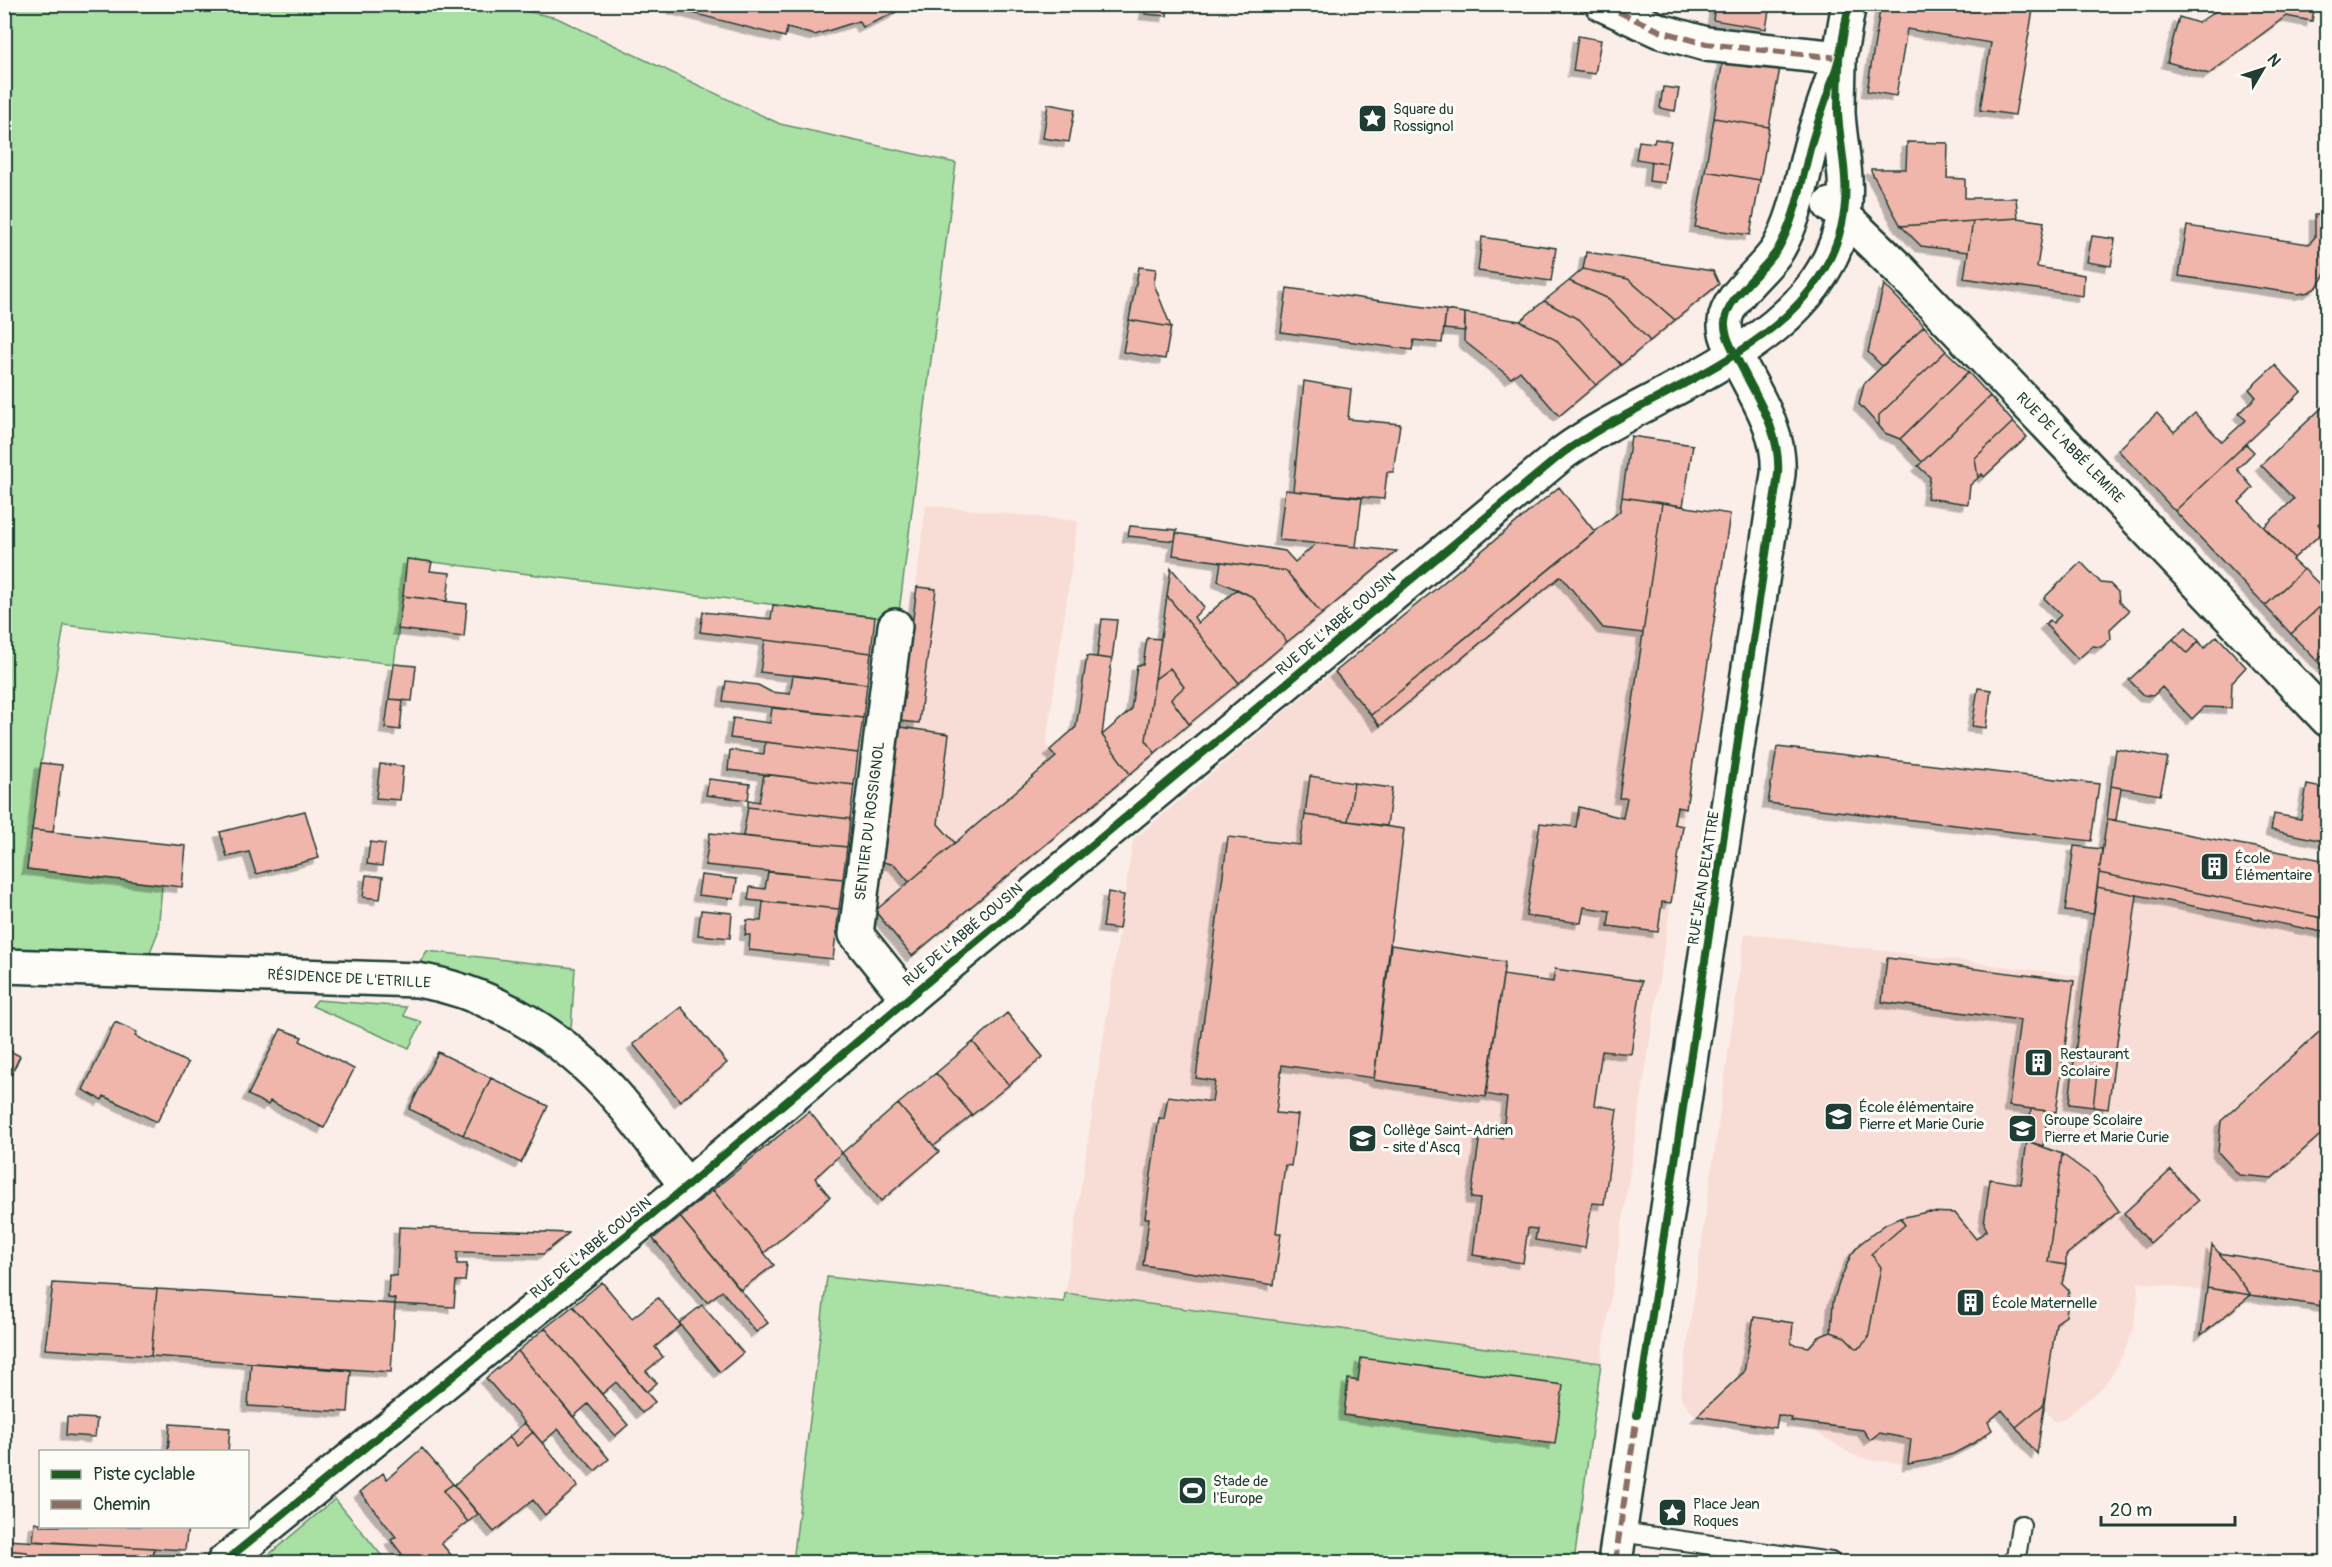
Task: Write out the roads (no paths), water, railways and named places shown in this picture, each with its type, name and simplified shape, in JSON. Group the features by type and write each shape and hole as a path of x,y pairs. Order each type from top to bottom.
{"street":[{"path":"1602,4 1660,31 1706,44 1839,58 1849,4"},
{"name":"RUE JEAN DELATTRE","path":"1617,1547 1778,474 1778,449 1772,428 1725,330 1726,313 1767,265 1778,249 1791,222 1802,190 1810,148 1839,58"},
{"name":"RUE DE L'ABBÉ COUSIN","path":"224,1563 687,1186 1563,453 1594,431 1683,384 1735,353 1781,320 1810,290 1833,250 1844,216 1846,197 1839,113 1839,58"},
{"name":"RUE DE L'ABBÉ LEMIRE","path":"1802,190 1822,200 1844,216 1901,271 2328,720"},
{"name":"SENTIER DU ROSSIGNOL","path":"896,626 856,934 908,999"},
{"name":"RÉSIDENCE DE L'ETRILLE","path":"4,966 417,980 439,984 507,1010 555,1040 597,1076 616,1096 687,1186"}],"lane":[{"path":"2011,1563 2016,1558 2021,1525"},
{"name":"RUE JEAN DELATTRE","path":"1617,1547 1830,1563"}],"place":[{"name":"Square du Rossignol","path":"1372,118"},
{"name":"École Élémentaire","path":"2214,867"},
{"name":"Restaurant Scolaire","path":"2039,1063"},
{"name":"École élémentaire Pierre et Marie Curie","path":"1838,1116"},
{"name":"Groupe Scolaire Pierre et Marie Curie","path":"2023,1129"},
{"name":"Collège Saint-Adrien - site d'Ascq","path":"1362,1139"},
{"name":"École Maternelle","path":"1971,1303"},
{"name":"Stade de l'Europe","path":"1192,1490"},
{"name":"Place Jean Roques","path":"1672,1513"}]}
